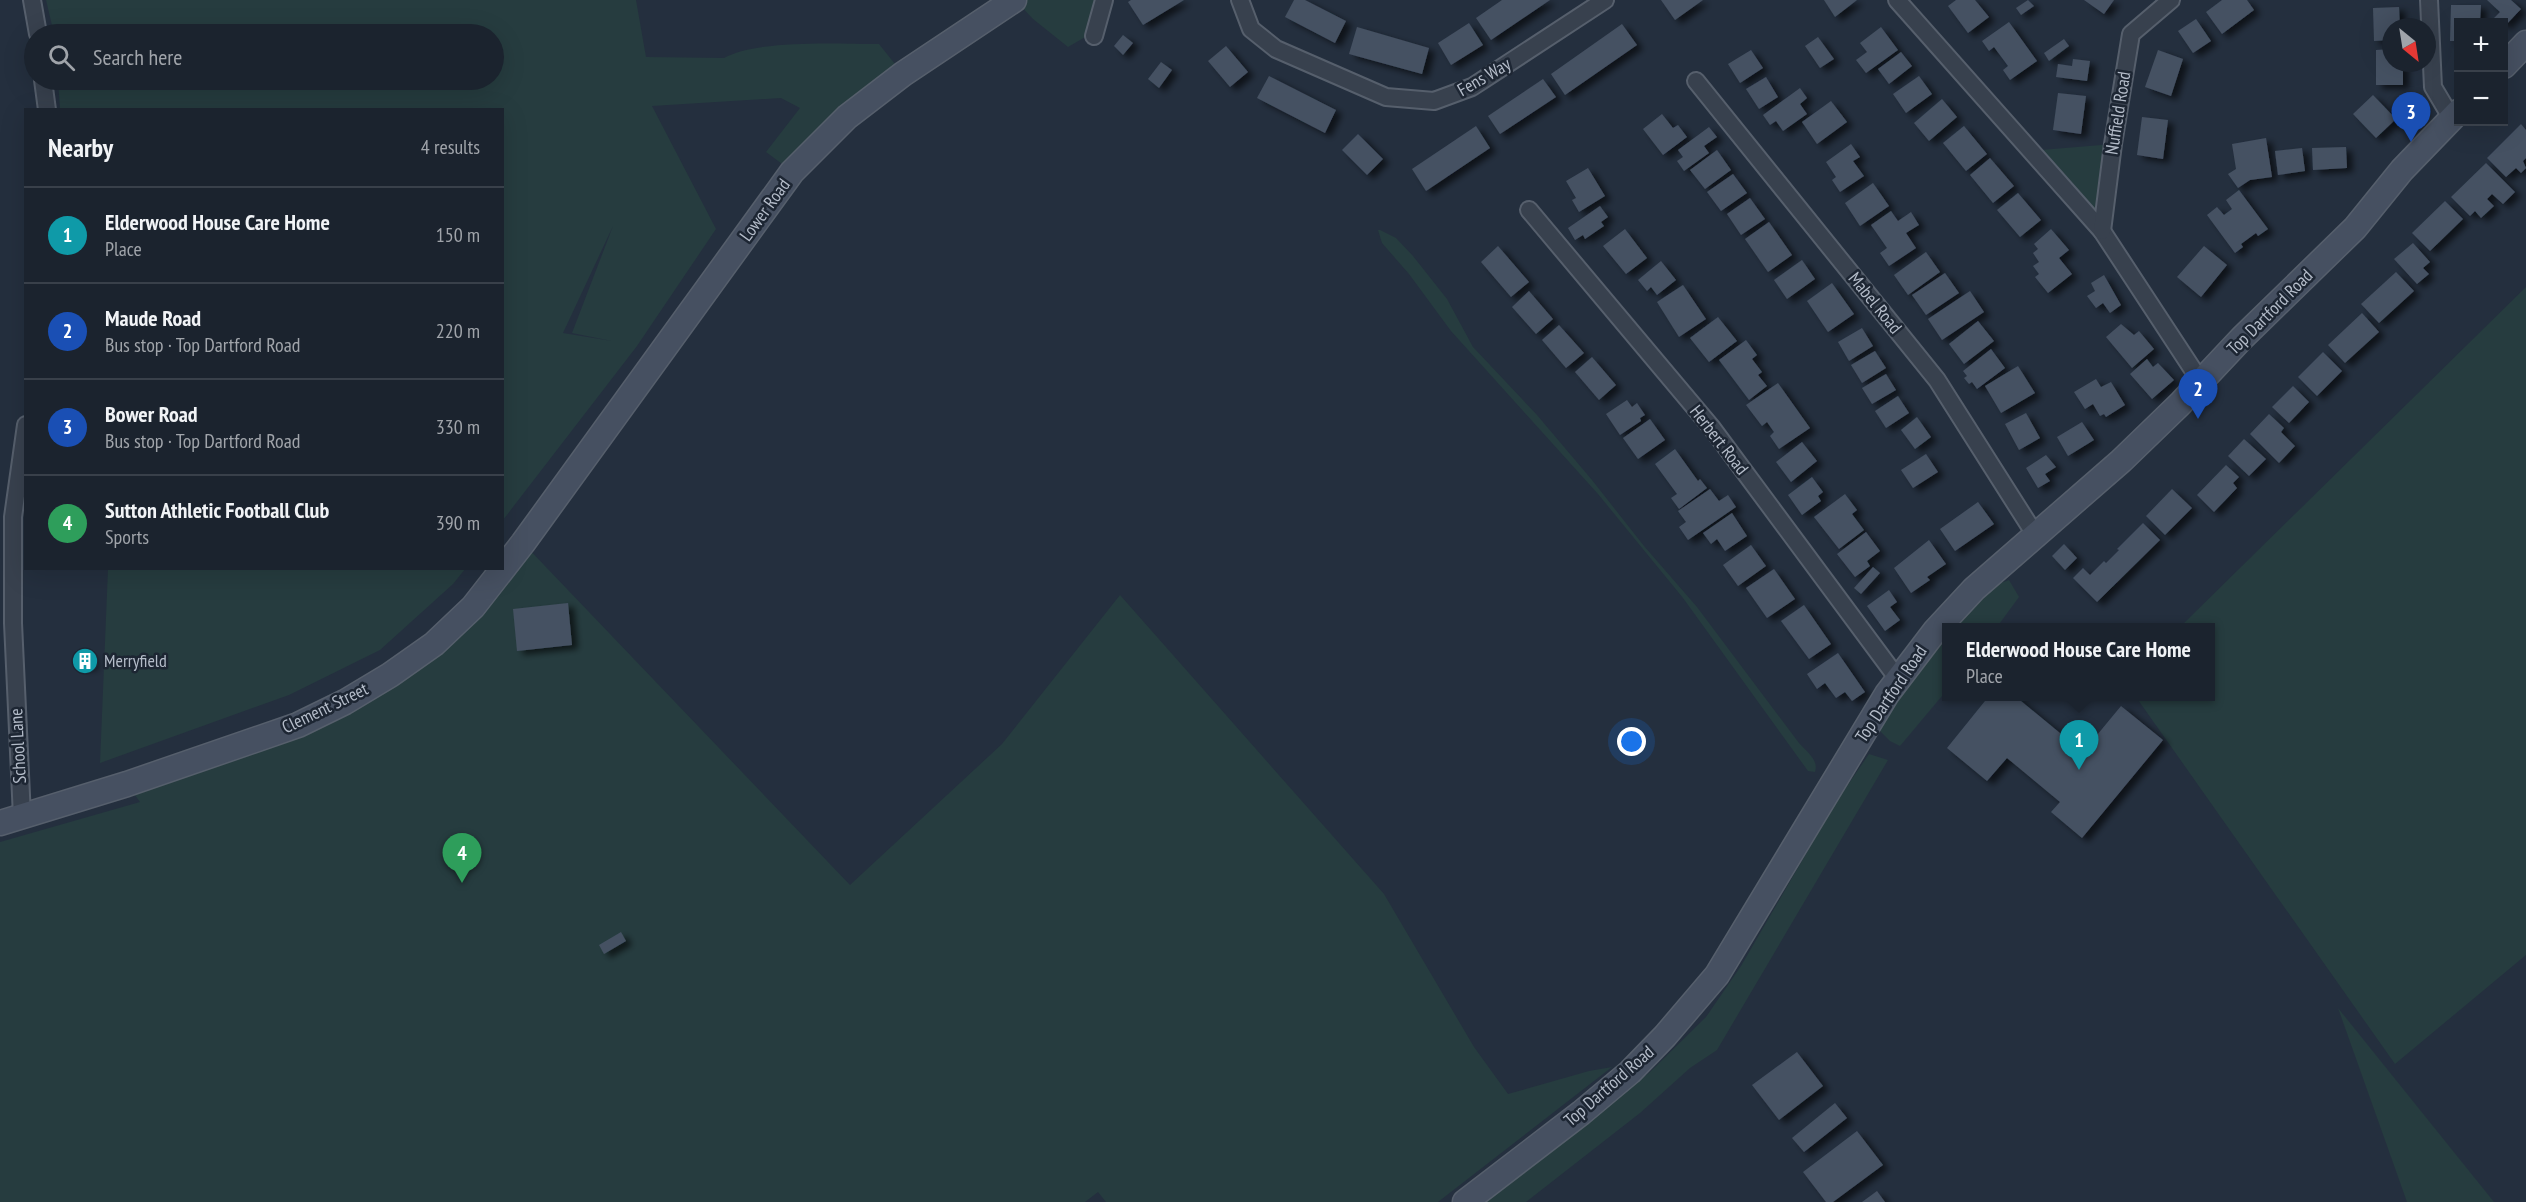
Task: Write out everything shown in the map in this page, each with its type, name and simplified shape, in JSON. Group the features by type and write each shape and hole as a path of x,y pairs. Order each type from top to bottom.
{"main road":[{"name":"Lower Road","path":"571,475 792,172 847,117 903,74 1014,0"},
{"path":"2508,62 2526,43"},
{"name":"Top Dartford Road","path":"1465,1202 1581,1113 1630,1072 1717,975 1898,679 1935,630 1974,589 2121,461 2201,382 2355,228 2402,170 2454,117"},
{"name":"Clement Street","path":"504,568 571,475"},
{"name":"Clement Street","path":"11,820 127,784 298,725 345,702 390,675 434,644 474,607 502,570"}],"street":[{"path":"32,0 36,24"},
{"path":"1094,36 1104,0"},
{"name":"Fens Way","path":"1240,0 1251,29 1276,49 1386,97 1434,101 1472,87 1605,0"},
{"path":"1897,0 2102,231 2201,382"},
{"path":"2429,0 2433,87 2454,115"},
{"name":"Nuffield Road","path":"2102,231 2131,34 2162,3"},
{"name":"Mabel Road","path":"1696,81 1937,380 2036,536"},
{"path":"44,90 47,108"},
{"name":"Herbert Road","path":"1529,210 1712,428 1898,679"},
{"name":"School Lane","path":"11,820 13,518 24,439"}],"green space":[{"path":"46,0 636,0 646,57 724,58 739,52 778,45 879,44 903,74 793,172 766,152 800,108 781,98 652,106 716,229 637,346 504,519 504,108 60,108 59,90 504,90 504,24 52,24","holes":["613,226 572,333 612,341 563,333"]},
{"path":"1015,0 1096,0 1087,36 1068,47 1033,19"},
{"path":"2113,144 2102,231 2029,151"},
{"path":"1378,230 1396,238 1413,256 1447,299 1473,347 1537,415 1697,607 1811,756 1816,768 1815,772 1808,771 1683,598 1598,494 1451,331 1409,274 1382,243"},
{"path":"2526,287 2526,955 2395,1064 2139,701 2215,701 2215,623 2184,623"},
{"path":"523,543 850,885 1002,744 1120,595 1384,894 1474,1047 1508,1094 1589,1071 1612,1067 1438,1202 1106,1202 1098,1192 1085,1202 0,1202 0,842 140,802 127,784 390,675 496,570 504,570 504,562"},
{"path":"108,570 464,570 453,584 380,650 289,695 100,763"},
{"path":"2009,580 2019,597 2000,623 1959,623 1998,584"},
{"path":"1942,641 1942,696 1900,746 1890,741 1878,729 1904,689"},
{"path":"1869,754 1888,760 1717,1050 1690,1068 1640,1113 1526,1202 1474,1202 1649,1073 1706,1017 1741,966 1836,802"},
{"path":"2338,1008 2494,1202 2407,1202"}],"building":[{"path":"1131,0 1184,0 1143,25 1128,2"},
{"path":"1294,0 1305,0 1346,21 1335,43 1285,17"},
{"path":"1502,0 1550,0 1491,40 1476,18"},
{"path":"1661,0 1703,0 1675,20"},
{"path":"1824,0 1857,0 1835,17"},
{"path":"1956,0 1975,0 1989,17 1968,33 1948,6"},
{"path":"2028,0 2034,6 2021,15 2016,8"},
{"path":"2084,0 2114,0 2104,14"},
{"path":"2222,0 2247,0 2254,10 2222,34 2206,12"},
{"path":"2487,0 2511,0 2521,9 2508,23 2508,18 2494,18 2500,12"},
{"path":"2451,5 2481,5 2480,18 2454,18 2454,41 2450,41"},
{"path":"2399,7 2400,18 2382,18 2382,41 2374,41 2373,8"},
{"path":"2196,19 2211,41 2193,53 2178,31"},
{"path":"2009,22 2037,61 2010,80 2003,70 2008,66 1994,47 1989,51 1982,41"},
{"path":"1469,23 1483,45 1451,65 1438,43"},
{"path":"1622,24 1637,45 1565,95 1551,74"},
{"path":"1357,27 1429,48 1422,74 1349,54"},
{"path":"1881,27 1898,50 1866,73 1856,60 1867,52 1860,43"},
{"path":"1123,35 1133,43 1123,55 1114,46"},
{"path":"1818,37 1834,59 1820,68 1805,46"},
{"path":"2064,39 2069,46 2049,61 2044,53"},
{"path":"1226,46 1248,72 1230,87 1208,61"},
{"path":"1751,50 1763,68 1740,83 1728,64"},
{"path":"2158,50 2183,59 2171,96 2145,87"},
{"path":"2376,50 2382,50 2382,72 2403,72 2403,85 2376,85"},
{"path":"1901,52 1912,66 1889,84 1878,69"},
{"path":"2073,59 2090,61 2087,81 2056,77 2058,64 2072,66"},
{"path":"1161,62 1172,70 1159,88 1148,79"},
{"path":"1269,76 1336,110 1325,133 1257,98"},
{"path":"1919,76 1932,94 1906,113 1893,94"},
{"path":"1766,77 1778,97 1759,109 1746,89"},
{"path":"1543,79 1556,97 1500,134 1488,116"},
{"path":"1800,88 1807,98 1800,104 1807,114 1783,131 1776,121 1770,125 1763,115"},
{"path":"2058,93 2086,96 2081,134 2053,130"},
{"path":"2373,95 2396,119 2376,138 2353,114"},
{"path":"1942,99 1957,117 1929,141 1914,123"},
{"path":"1831,101 1847,122 1817,144 1802,122"},
{"path":"1662,114 1673,128 1678,125 1687,137 1663,155 1643,129"},
{"path":"2142,117 2168,120 2163,159 2137,155"},
{"path":"2521,124 2526,130 2526,158 2523,161 2526,168 2521,173 2516,168 2506,177 2487,158"},
{"path":"1476,126 1490,148 1426,191 1412,169"},
{"path":"1964,126 1987,154 1966,171 1943,143"},
{"path":"1709,127 1717,137 1704,146 1709,153 1684,171 1677,161 1683,157 1678,150"},
{"path":"1358,134 1383,159 1367,175 1342,150"},
{"path":"2266,138 2272,177 2250,180 2238,188 2228,174 2236,169 2232,144"},
{"path":"1851,144 1860,157 1853,161 1864,176 1840,192 1832,180 1836,177 1826,162"},
{"path":"2346,147 2347,168 2313,170 2312,148"},
{"path":"2302,148 2305,171 2278,175 2275,151"},
{"path":"1717,150 1731,170 1705,189 1690,170"},
{"path":"1990,158 2014,186 1993,203 1970,175"},
{"path":"2486,163 2515,192 2503,204 2492,194 2487,199 2494,206 2481,218 2475,211 2470,216 2451,197"},
{"path":"1588,168 1605,196 1579,212 1572,200 1576,198 1566,181"},
{"path":"1733,174 1747,193 1721,211 1707,192"},
{"path":"1873,183 1889,206 1860,226 1845,203"},
{"path":"2239,190 2268,229 2258,236 2256,233 2241,244 2243,247 2235,253 2207,215 2217,207 2224,215 2232,209 2226,200"},
{"path":"2018,193 2041,220 2020,237 1997,210"},
{"path":"1750,198 1765,219 1741,235 1727,214"},
{"path":"2445,201 2463,219 2430,251 2412,233"},
{"path":"1600,206 1608,217 1601,222 1604,226 1585,239 1583,235 1575,240 1568,228"},
{"path":"1891,211 1898,221 1911,212 1919,225 1906,233 1916,248 1889,266 1880,253 1887,248 1871,225"},
{"path":"1769,222 1792,255 1768,272 1745,239"},
{"path":"1625,229 1647,258 1626,274 1603,246"},
{"path":"2051,229 2069,250 2059,258 2072,274 2048,293 2035,277 2039,274 2033,266 2039,262 2033,253 2038,249 2034,244"},
{"path":"2413,243 2430,262 2423,268 2429,274 2417,284 2394,259"},
{"path":"1498,246 1529,282 1511,297 1481,262"},
{"path":"2204,246 2227,265 2201,297 2177,277"},
{"path":"1926,252 1940,272 1908,295 1894,275"},
{"path":"1802,260 1815,279 1787,299 1774,280"},
{"path":"1661,261 1676,280 1657,295 1651,287 1647,291 1638,280"},
{"path":"2396,272 2414,291 2379,323 2361,304"},
{"path":"1945,273 1959,293 1926,315 1912,295"},
{"path":"2104,275 2121,305 2110,313 2103,303 2096,308 2087,296 2095,291 2091,283"},
{"path":"1832,283 1854,314 1828,332 1807,301"},
{"path":"1683,285 1706,319 1679,337 1657,302"},
{"path":"1529,291 1553,319 1536,334 1512,307"},
{"path":"1970,291 1984,312 1942,340 1928,319"},
{"path":"2362,313 2379,332 2345,363 2328,345"},
{"path":"1718,317 1737,341 1709,362 1690,338"},
{"path":"1978,321 1994,341 1964,364 1949,344"},
{"path":"2121,324 2134,335 2139,331 2154,349 2132,368 2106,337"},
{"path":"1559,325 1584,353 1566,368 1542,340"},
{"path":"1862,328 1873,346 1849,361 1838,342"},
{"path":"1746,340 1757,355 1752,359 1762,372 1758,375 1767,386 1749,400 1719,360"},
{"path":"1991,349 2005,368 1977,389 1972,382 1969,384 1964,378 1967,376 1963,371"},
{"path":"1875,351 1886,368 1862,383 1851,365"},
{"path":"2323,352 2342,371 2317,396 2298,377"},
{"path":"1592,357 1616,385 1599,400 1575,372"},
{"path":"2147,359 2153,367 2158,363 2174,380 2152,399 2130,374"},
{"path":"2018,366 2035,393 2001,413 1985,386"},
{"path":"1886,374 1896,390 1872,404 1862,388"},
{"path":"2096,379 2101,387 2111,382 2125,405 2106,417 2104,414 2100,416 2093,404 2085,409 2074,392"},
{"path":"1778,383 1810,428 1779,449 1770,436 1774,432 1767,422 1762,426 1746,405"},
{"path":"2293,386 2309,402 2289,423 2272,407"},
{"path":"1898,396 1909,413 1886,428 1875,411"},
{"path":"1627,400 1632,407 1637,403 1645,415 1640,418 1641,421 1620,435 1606,414"},
{"path":"2026,413 2040,438 2019,450 2005,424"},
{"path":"2269,414 2284,428 2281,432 2295,446 2279,463 2250,434"},
{"path":"1917,417 1931,437 1915,449 1901,430"},
{"path":"1650,419 1665,440 1638,459 1623,438"},
{"path":"2082,422 2094,440 2068,456 2057,437"},
{"path":"2244,439 2266,459 2249,476 2228,456"},
{"path":"1802,442 1817,461 1791,482 1776,462"},
{"path":"1675,449 1698,481 1700,479 1707,488 1679,509 1671,498 1677,494 1655,464"},
{"path":"1926,454 1938,472 1913,488 1901,470"},
{"path":"2046,455 2056,467 2045,474 2050,481 2038,488 2026,468"},
{"path":"2226,465 2239,477 2233,483 2237,488 2214,512 2197,495"},
{"path":"1812,477 1823,492 1818,496 1821,501 1802,515 1788,495"},
{"path":"1710,489 1719,501 1728,495 1736,507 1688,540 1679,527 1686,522 1678,511"},
{"path":"2172,489 2192,508 2165,535 2146,516"},
{"path":"1845,494 1857,510 1852,514 1864,530 1839,549 1814,517"},
{"path":"1978,502 1994,524 1955,551 1940,529"},
{"path":"1732,513 1747,536 1725,551 1717,539 1711,544 1703,533"},
{"path":"2143,523 2160,540 2097,602 2073,578 2083,568 2090,575 2104,561 2106,563"},
{"path":"1866,532 1880,551 1867,561 1870,566 1855,577 1837,554"},
{"path":"1929,540 1946,564 1927,577 1930,580 1911,593 1894,568"},
{"path":"2064,544 2077,558 2065,570 2052,556"},
{"path":"1751,545 1766,566 1738,586 1723,565"},
{"path":"1873,567 1880,573 1861,594 1854,588"},
{"path":"1774,569 1795,599 1767,618 1746,588"},
{"path":"1889,590 1897,602 1890,607 1900,620 1885,631 1867,606"},
{"path":"568,603 572,645 517,651 513,609"},
{"path":"1804,605 1831,644 1809,659 1781,621"},
{"path":"1838,653 1865,692 1852,701 1845,692 1836,698 1825,683 1817,689 1807,674"},
{"name":"Merryfield","path":"91,654 92,666 79,667 78,656"},
{"path":"1985,701 2021,701 2083,752 2121,706 2163,740 2082,838 2051,812 2060,802 2007,758 1987,781 1947,748"},
{"path":"621,932 626,941 604,954 599,945"},
{"path":"1797,1052 1823,1086 1779,1120 1752,1085"},
{"path":"1835,1103 1847,1118 1804,1152 1792,1138"},
{"path":"1857,1131 1883,1165 1833,1202 1826,1202 1803,1172"},
{"path":"1877,1191 1885,1202 1862,1202"}],"place":[{"name":"Bower Road","path":"2411,142"},
{"name":"Maude Road","path":"2198,419"},
{"name":"Merryfield","path":"85,661"},
{"name":"Elderwood House Care Home","path":"2079,770"},
{"name":"Sutton Athletic Football Club","path":"462,883"}]}
